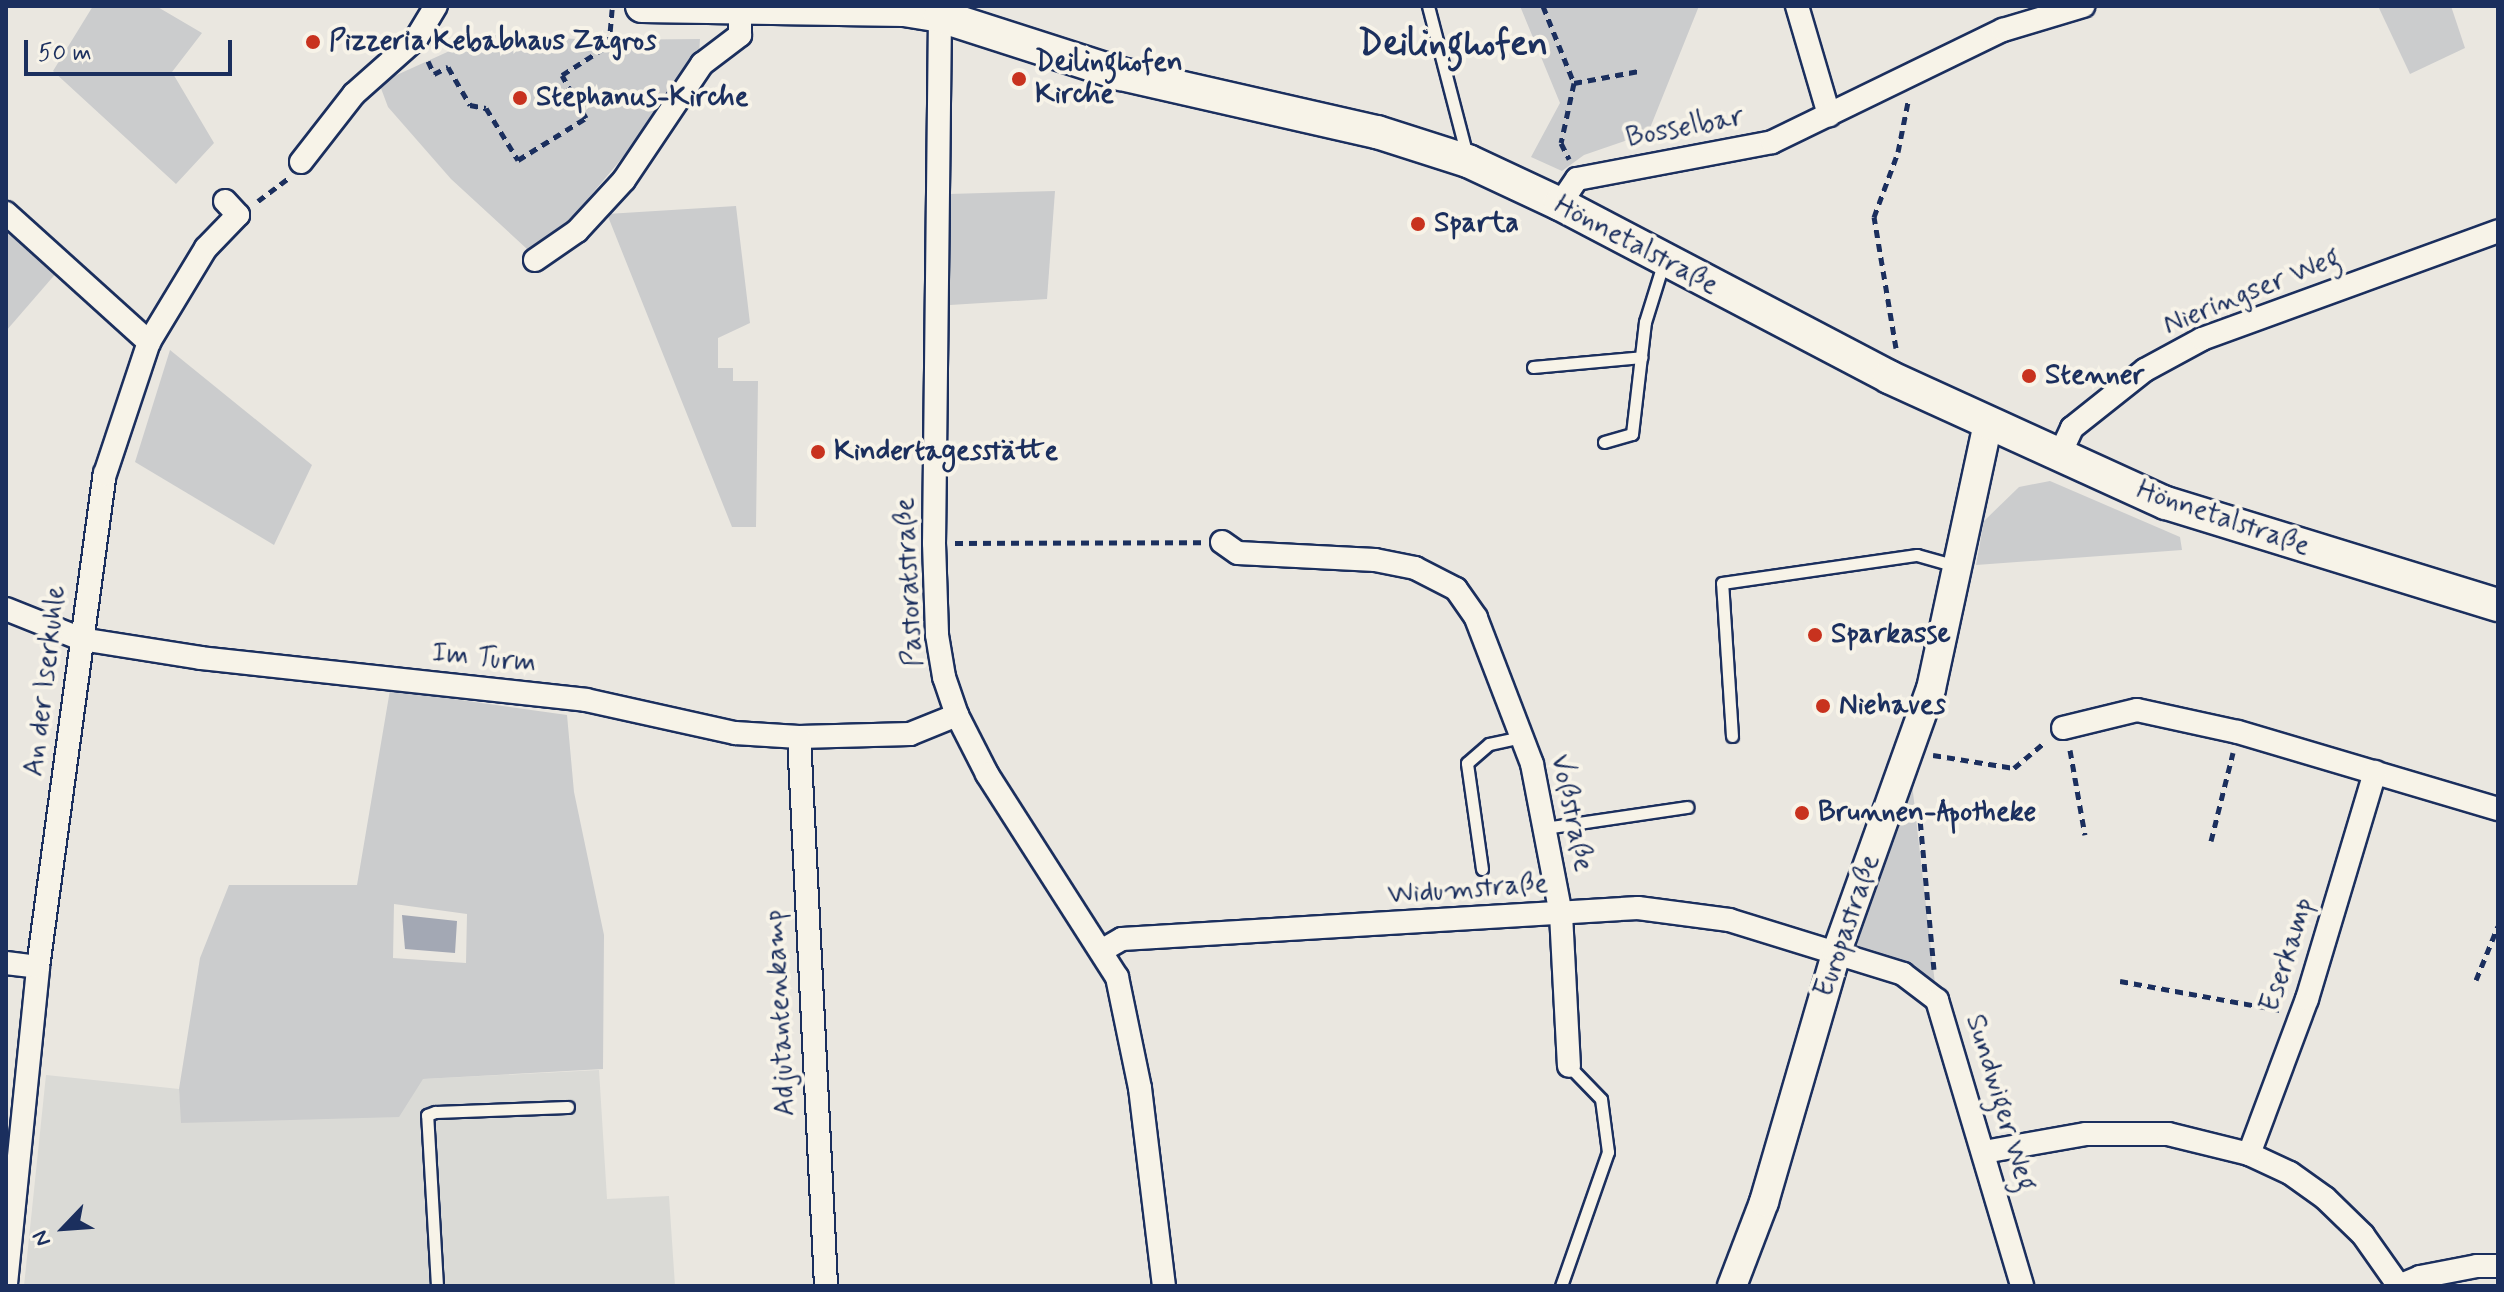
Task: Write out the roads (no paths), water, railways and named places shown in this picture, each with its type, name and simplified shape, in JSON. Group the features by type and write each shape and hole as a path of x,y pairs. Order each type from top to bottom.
{"main road":[{"name":"Hönnetalstraße","path":"642,6 905,8 940,16 1121,74 1377,132 1568,192 1664,260 1889,377 1988,424 2166,503 2498,605"}],"street":[{"path":"301,162 354,94 416,39 436,6"},
{"path":"1797,6 1829,115"},
{"name":"Bosselbar","path":"1568,192 1772,142 1914,76 1952,53 2003,30 2083,6"},
{"path":"535,260 577,231 624,180 702,64 740,35 740,8"},
{"name":"Pastoratstraße","path":"940,16 934,543 937,635 944,677 957,715 987,774 1117,977 1129,1029 1164,1286"},
{"name":"An der Iserkuhle","path":"6,1284 38,967 105,474 149,342 231,208"},
{"path":"6,213 149,342"},
{"name":"Nieringser Weg","path":"2060,454 2072,428 2145,370 2202,339 2498,231"},
{"name":"Europastraße","path":"1732,1286 1764,1202 1837,951 1931,689 1988,424"},
{"name":"Voßstraße","path":"1222,542 1238,553 1388,562 1415,568 1456,589 1476,618 1522,737 1545,828 1561,914 1569,1066"},
{"name":"Im Turm","path":"6,609 81,639 201,658 586,700 735,733 799,737 910,734 957,715"},
{"path":"2063,728 2137,710 2238,732 2498,809"},
{"name":"Adjutantenkamp","path":"799,737 826,1286"},
{"name":"Eserkamp","path":"2249,1154 2301,1014 2375,772"},
{"name":"Widumstraße","path":"1101,951 1122,939 1638,908 1729,920 1837,951"},
{"name":"Sundwiger Weg","path":"1837,951 1903,974 1937,1000 2022,1286"},
{"path":"6,963 38,967"},
{"path":"1984,1152 2086,1134 2168,1134 2249,1154 2290,1173 2325,1198 2363,1235 2399,1286 2420,1277 2477,1266 2498,1266"}],"lane":[{"path":"1428,6 1468,161"},
{"path":"1604,442 1632,434 1645,322 1664,260"},
{"path":"1533,367 1642,357"},
{"path":"1732,736 1722,583 1917,555 1957,566"},
{"path":"1482,869 1467,763 1489,744 1522,737"},
{"path":"1545,828 1687,807"},
{"name":"Voßstraße","path":"1561,1286 1608,1152 1601,1099 1569,1066"},
{"path":"437,1286 424,1120 427,1115 435,1112 568,1107"}],"place":[{"name":"Pizzeria Kebabhaus Zagros","path":"313,42"},
{"name":"Deilinghofen Kirche","path":"1019,79"},
{"name":"Stephanus-Kirche","path":"520,98"},
{"name":"Sparta","path":"1418,224"},
{"name":"Stenner","path":"2029,376"},
{"name":"Kindertagesstätte","path":"818,452"},
{"name":"Sparkasse","path":"1815,635"},
{"name":"Niehaves","path":"1823,706"},
{"name":"Brunnen-Apotheke","path":"1802,813"}],"district":[{"name":"Deilinghofen","path":"1453,45"}]}
